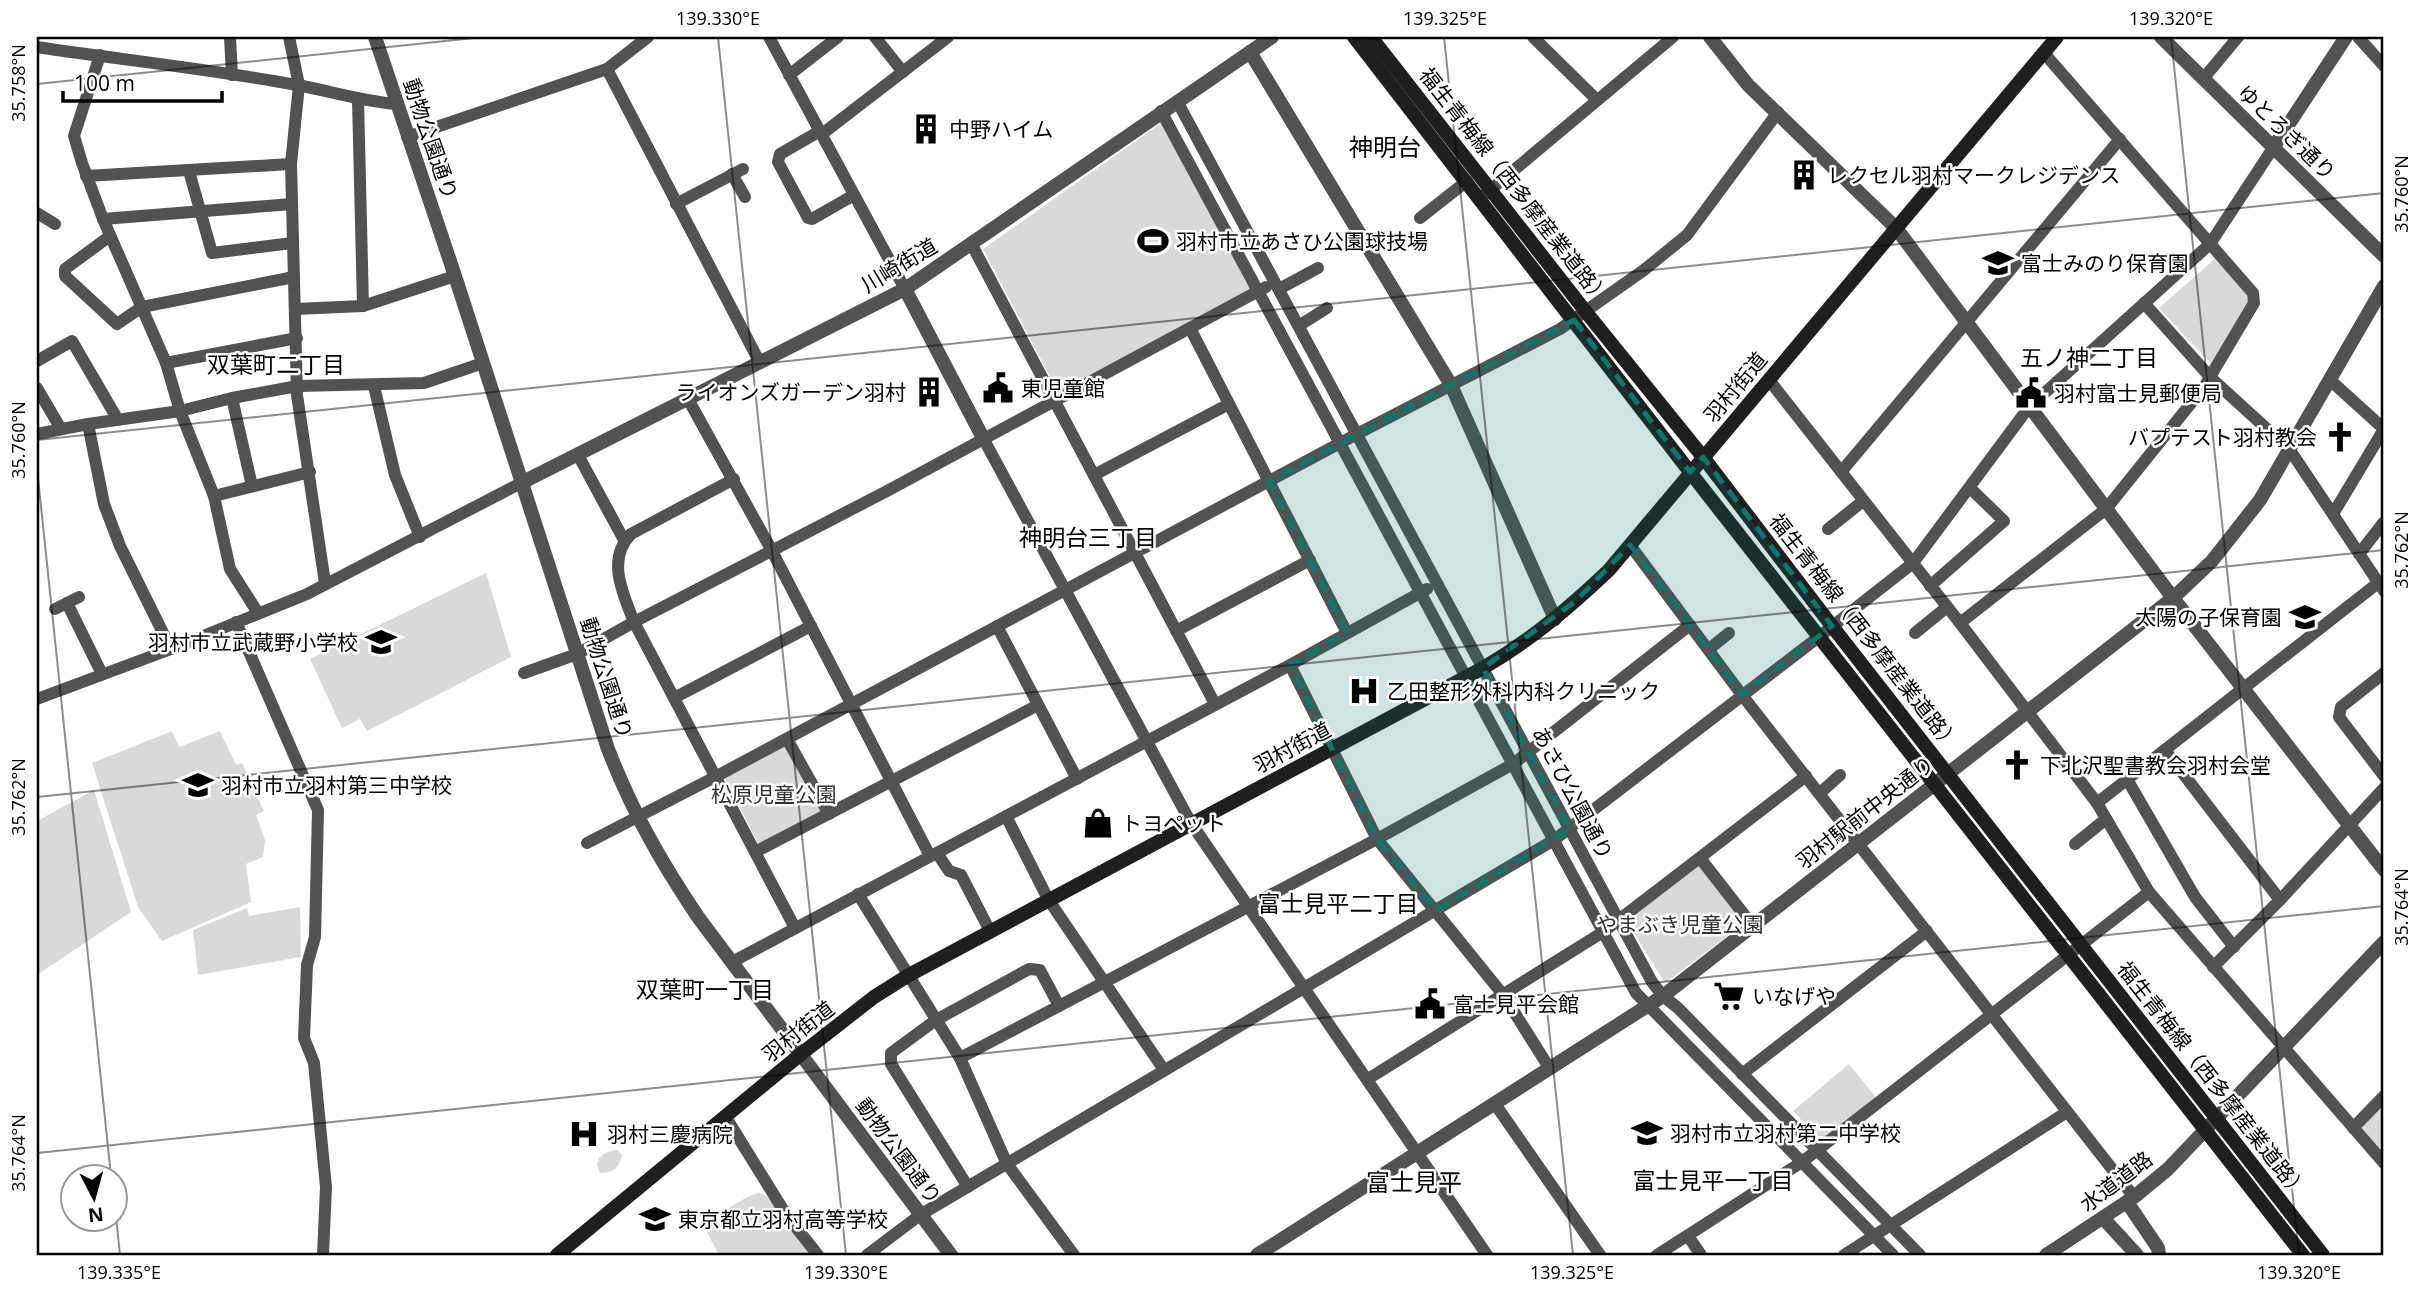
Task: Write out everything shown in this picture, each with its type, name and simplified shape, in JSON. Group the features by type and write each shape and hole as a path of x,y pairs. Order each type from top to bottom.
{"main road":[{"name":"福生青梅線（西多摩産業道路）","path":"1354,37 1467,181 1486,194"},
{"name":"福生青梅線（西多摩産業道路）","path":"1371,37 1580,316 1690,472 2302,1255"},
{"name":"羽村街道","path":"557,1255 874,997 990,930 1467,677 1523,644 1555,619 1609,570 2057,37"},
{"name":"福生青梅線（西多摩産業道路）","path":"1580,316 1703,457 2323,1255"}],"street":[{"path":"230,37 232,75"},
{"path":"289,37 299,85 291,164 297,395 325,583"},
{"name":"動物公園通り","path":"375,37 608,749 637,817 663,865 732,962 951,1255"},
{"path":"407,137 607,69 648,37"},
{"path":"769,37 1191,823 1487,1255"},
{"path":"789,75 838,37"},
{"path":"875,37 902,72"},
{"path":"854,195 812,219 808,218 778,162 780,154 821,132 948,37"},
{"name":"川崎街道","path":"521,483 905,289 1272,37"},
{"path":"1533,37 1597,100"},
{"path":"1486,194 1673,37"},
{"path":"1710,37 1739,75 1896,228 2105,509 2384,870"},
{"name":"ゆとろぎ通り","path":"2161,37 2384,256"},
{"path":"2203,79 2238,37"},
{"path":"867,1255 920,1215 1305,989 1570,829 1913,563 2029,407 2210,244 2346,37"},
{"path":"2358,37 2384,66"},
{"path":"37,47 299,85 358,99 396,104"},
{"path":"1250,52 1451,385 1555,619"},
{"path":"1960,623 2105,509 2211,378 2254,303 2253,293 2044,53"},
{"path":"100,55 74,136 103,219 166,363 180,411 214,496 230,569 258,613"},
{"path":"607,69 760,362"},
{"path":"358,99 363,306"},
{"name":"あさひ公園通り","path":"1177,101 1652,982 1920,1255"},
{"name":"あさひ公園通り","path":"1161,111 1636,993 1893,1255"},
{"path":"587,843 1580,316 1644,270 1693,229 1778,112"},
{"path":"1841,472 2120,139"},
{"path":"86,176 291,164"},
{"path":"189,171 212,253 292,243"},
{"path":"676,204 737,172 745,197"},
{"path":"1420,218 1467,181"},
{"path":"103,219 292,204"},
{"path":"37,213 55,224"},
{"path":"110,236 65,269 65,276 117,324 142,307 293,277"},
{"path":"972,244 1215,704"},
{"path":"524,673 577,654 1259,291 1318,268"},
{"path":"295,309 363,306 455,276"},
{"name":"羽村駅前中央通り","path":"1257,1255 1663,996 2173,598 2212,561 2260,500 2384,286"},
{"path":"2097,803 2243,688 2381,587 2290,450 2211,378 2144,303"},
{"path":"1300,325 1327,308"},
{"path":"1190,328 1347,633"},
{"path":"166,363 297,338"},
{"path":"37,361 72,341 118,420"},
{"path":"37,434 180,411 298,386 424,383 483,363"},
{"path":"1769,380 2097,803 2149,892 2384,1163"},
{"path":"2330,380 2384,429 2333,514"},
{"path":"373,386 395,475 420,537"},
{"path":"37,388 61,429"},
{"path":"232,398 252,486"},
{"path":"688,399 734,479 891,781 934,854 949,870 961,875 990,930"},
{"path":"1094,475 1229,404"},
{"path":"88,424 104,504 120,545 171,649"},
{"path":"578,454 624,540"},
{"path":"214,496 310,472"},
{"path":"734,479 624,540 617,563 619,584 634,622 795,928"},
{"path":"37,699 307,594 521,483"},
{"path":"1930,586 2004,522 1970,488"},
{"path":"1828,529 1863,501"},
{"path":"2359,554 2384,522"},
{"path":"1630,545 1742,695 2067,1112 2130,1200 2158,1248 2159,1255"},
{"path":"1176,631 1310,560"},
{"path":"732,962 1290,666 1437,584"},
{"path":"67,603 102,674"},
{"path":"1914,633 1947,607"},
{"path":"236,622 318,810 315,937 307,965 304,1038 314,1063 326,1187 323,1255"},
{"path":"960,1058 1377,839 1513,764 1689,625"},
{"path":"674,698 811,626"},
{"path":"997,626 1077,779"},
{"path":"1709,649 1729,634"},
{"path":"1290,666 1377,839 1504,996 1550,1069"},
{"path":"2384,673 2341,707 2339,717 2384,776"},
{"path":"755,852 1038,705"},
{"path":"787,738 829,814"},
{"path":"2165,750 2280,900"},
{"path":"1820,793 1840,775"},
{"path":"1368,1079 1603,932 1806,776"},
{"path":"2127,779 2195,897 2234,947"},
{"path":"2213,967 2280,900 2384,788"},
{"path":"1006,816 1048,899 1164,1070"},
{"path":"2075,844 2106,819"},
{"path":"1700,858 1753,926"},
{"path":"1657,1255 1802,1162 2149,892"},
{"path":"858,894 960,1058 1007,1164 1074,1255"},
{"path":"1742,1074 1927,931"},
{"name":"水道道路","path":"2046,1255 2130,1200 2168,1169 2384,942"},
{"path":"968,1187 891,1064 891,1053 936,1020 1029,968 1040,970 1059,1006"},
{"path":"2353,1128 2384,1096"},
{"path":"1495,1104 1600,1255"},
{"path":"1844,1255 2067,1112"},
{"path":"725,1116 787,1216 818,1255"},
{"path":"2104,1218 2137,1255"},
{"path":"1688,1236 1702,1255"}],"highlighted area":[{"path":"1574,320 1690,472 1703,457 1832,626 1742,695 1630,545 1576,601 1483,668 1570,829 1436,911 1377,839 1290,665 1347,633 1269,481"}],"green space":[{"path":"1164,121 1258,288 1061,398 983,249"},
{"path":"2217,257 2254,304 2214,367 2159,308"},
{"path":"486,573 511,657 367,731 360,719 342,728 310,659"},
{"path":"172,731 179,747 220,731 236,765 242,763 264,811 256,815 265,840 263,857 246,864 251,902 162,941 138,907 92,763"},
{"name":"松原児童公園","path":"788,743 827,813 760,847 724,777"},
{"path":"94,790 131,912 37,975 37,821"},
{"name":"やまぶき児童公園","path":"1701,863 1746,922 1665,983 1624,917"},
{"path":"300,907 301,957 198,975 193,930 247,908 249,916"},
{"path":"1849,1064 1878,1100 1822,1143 1793,1111"},
{"path":"2384,1103 2384,1155 2363,1131 2363,1126"},
{"path":"617,1150 622,1155 618,1166 609,1172 600,1173 597,1165 600,1158 607,1152"},
{"path":"760,1193 767,1196 813,1255 719,1255 702,1223 751,1195"}],"place":[{"name":"中野ハイム","path":"926,129"},
{"name":"レクセル羽村マークレジデンス","path":"1804,175"},
{"name":"羽村市立あさひ公園球技場","path":"1153,241"},
{"name":"富士みのり保育園","path":"1998,263"},
{"name":"東児童館","path":"998,388"},
{"name":"ライオンズガーデン羽村","path":"929,392"},
{"name":"羽村富士見郵便局","path":"2031,393"},
{"name":"バプテスト羽村教会","path":"2340,437"},
{"name":"太陽の子保育園","path":"2305,617"},
{"name":"羽村市立武蔵野小学校","path":"381,642"},
{"name":"乙田整形外科内科クリニック","path":"1364,691"},
{"name":"下北沢聖書教会羽村会堂","path":"2017,765"},
{"name":"羽村市立羽村第三中学校","path":"198,785"},
{"name":"トヨペット","path":"1098,823"},
{"name":"いなげや","path":"1729,996"},
{"name":"富士見平会館","path":"1430,1004"},
{"name":"羽村市立羽村第二中学校","path":"1647,1133"},
{"name":"羽村三慶病院","path":"584,1134"},
{"name":"東京都立羽村高等学校","path":"655,1219"}],"district":[{"name":"神明台","path":"1385,146"},
{"name":"五ノ神二丁目","path":"2089,357"},
{"name":"双葉町二丁目","path":"276,364"},
{"name":"神明台三丁目","path":"1088,537"},
{"name":"富士見平二丁目","path":"1338,903"},
{"name":"双葉町一丁目","path":"705,989"},
{"name":"富士見平一丁目","path":"1713,1180"},
{"name":"富士見平","path":"1414,1181"}]}
